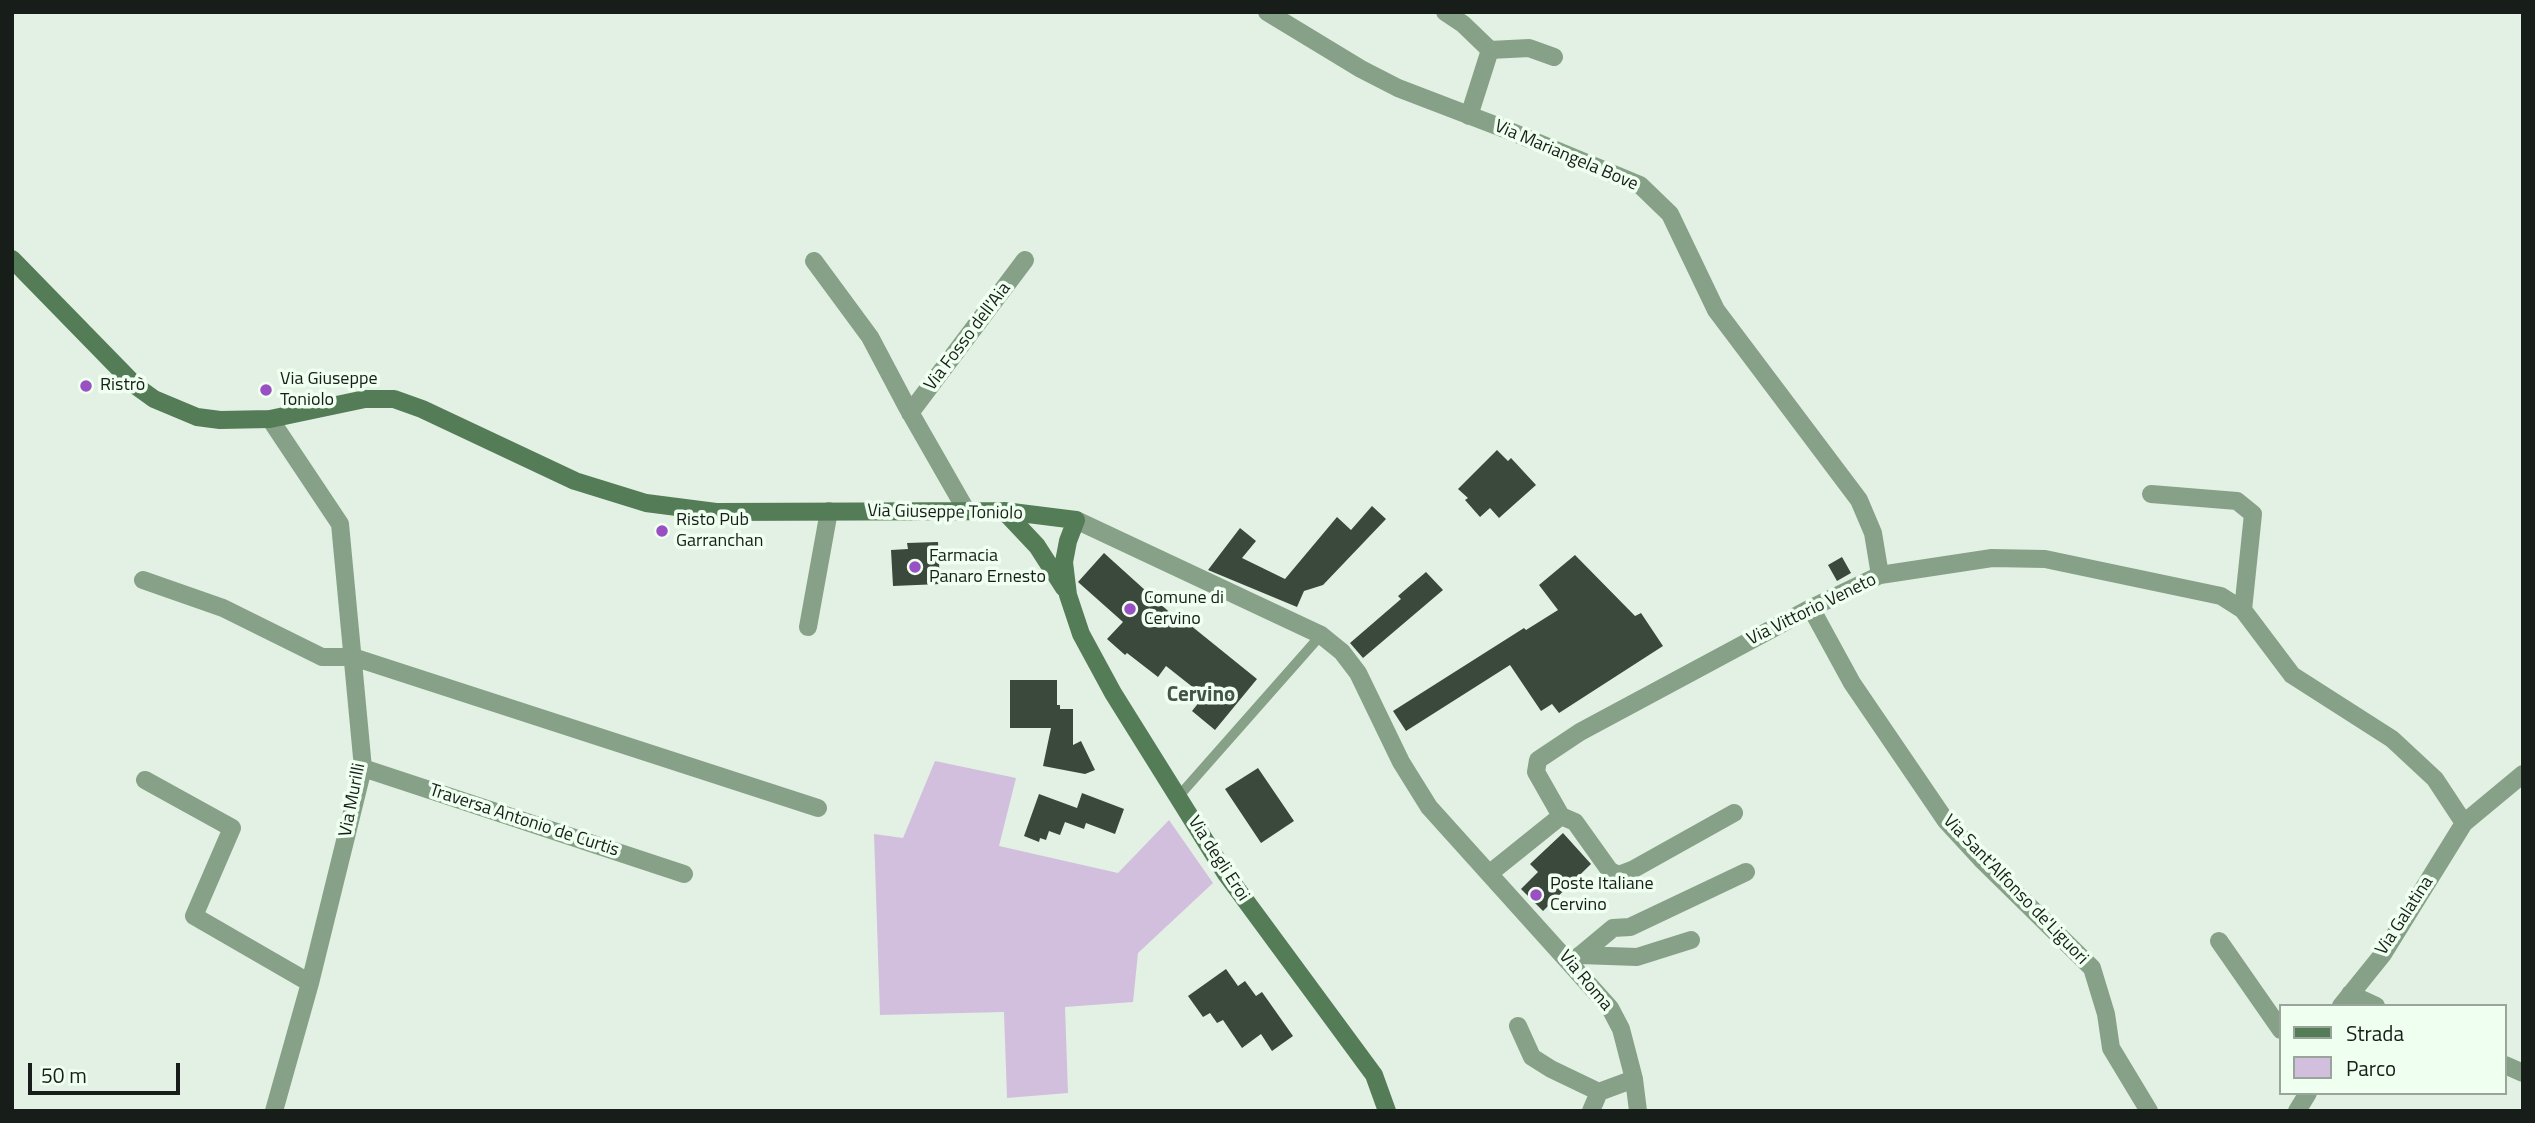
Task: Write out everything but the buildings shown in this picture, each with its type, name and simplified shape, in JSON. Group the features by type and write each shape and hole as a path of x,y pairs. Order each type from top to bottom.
{"street":[{"name":"Via Mariangela Bove","path":"1267,12 1361,69 1398,88 1640,185 1670,214 1716,310 1859,500 1872,533 1880,575"},
{"path":"1444,12 1463,24 1490,50 1529,48 1554,57"},
{"path":"1469,116 1490,50"},
{"name":"Via Giuseppe Toniolo","path":"12,259 136,386 154,399 197,417 220,420 270,419 365,399 394,399 422,409 575,481 646,503 716,512 966,510 1004,511 1076,520 1321,635 1342,652 1358,673 1401,762 1429,807 1490,873"},
{"name":"Via Fosso dell'Aia","path":"911,413 1025,260"},
{"name":"Via Fosso dell'Aia","path":"814,261 870,337 966,510"},
{"name":"Via Murilli","path":"270,419 340,524 363,768 310,984 274,1111"},
{"path":"2151,494 2238,501 2253,514 2243,610"},
{"path":"808,627 829,511"},
{"name":"Via degli Eroi","path":"1004,511 1037,546 1068,595"},
{"name":"Via degli Eroi","path":"1076,520 1064,562 1068,595 1081,634 1113,693 1226,874 1374,1075 1388,1111"},
{"name":"Via Vittorio Veneto","path":"1561,816 1536,772 1538,760 1580,732 1811,607 1880,575 1992,558 2045,559 2221,596 2243,610 2292,675 2392,739 2435,779 2464,823"},
{"path":"143,580 223,608 322,657 353,657 818,808"},
{"name":"Via Sant'Alfonso de'Liguori","path":"1811,607 1853,684 1946,821 1980,859 2092,968 2106,1014 2111,1048 2150,1111"},
{"name":"Traversa Antonio de Curtis","path":"363,768 684,874"},
{"name":"Via Galatina","path":"2346,1000 2383,954 2464,823 2523,774"},
{"path":"145,780 232,828 194,916 310,984"},
{"path":"1490,873 1561,816 1575,822 1610,871 1619,875 1734,813"},
{"path":"1576,959 1613,928 1630,928 1746,872"},
{"name":"Via Roma","path":"1490,873 1576,959 1610,1008 1621,1029 1634,1079 1638,1111"},
{"path":"1576,959 1637,957 1690,940"},
{"path":"2219,940 2280,1029"},
{"path":"2346,1000 2366,1004"},
{"path":"1518,1026 1532,1057 1599,1092 1634,1079"},
{"path":"2507,1066 2523,1073"},
{"path":"1591,1111 1599,1092"},
{"path":"2297,1111 2307,1095"}],"lane":[{"path":"1178,797 1321,635"}],"green space":[{"path":"935,761 1016,778 999,846 1118,873 1169,820 1213,883 1138,953 1133,1002 1065,1007 1068,1093 1007,1098 1004,1012 880,1015 874,834 903,838"}],"place":[{"name":"Ristrò","path":"86,386"},
{"name":"Via Giuseppe Toniolo","path":"266,390"},
{"name":"Risto Pub Garranchan","path":"662,531"},
{"name":"Farmacia Panaro Ernesto","path":"915,567"},
{"name":"Comune di Cervino","path":"1130,609"},
{"name":"Poste Italiane Cervino","path":"1536,895"}],"district":[{"name":"Cervino","path":"1201,696"}]}
